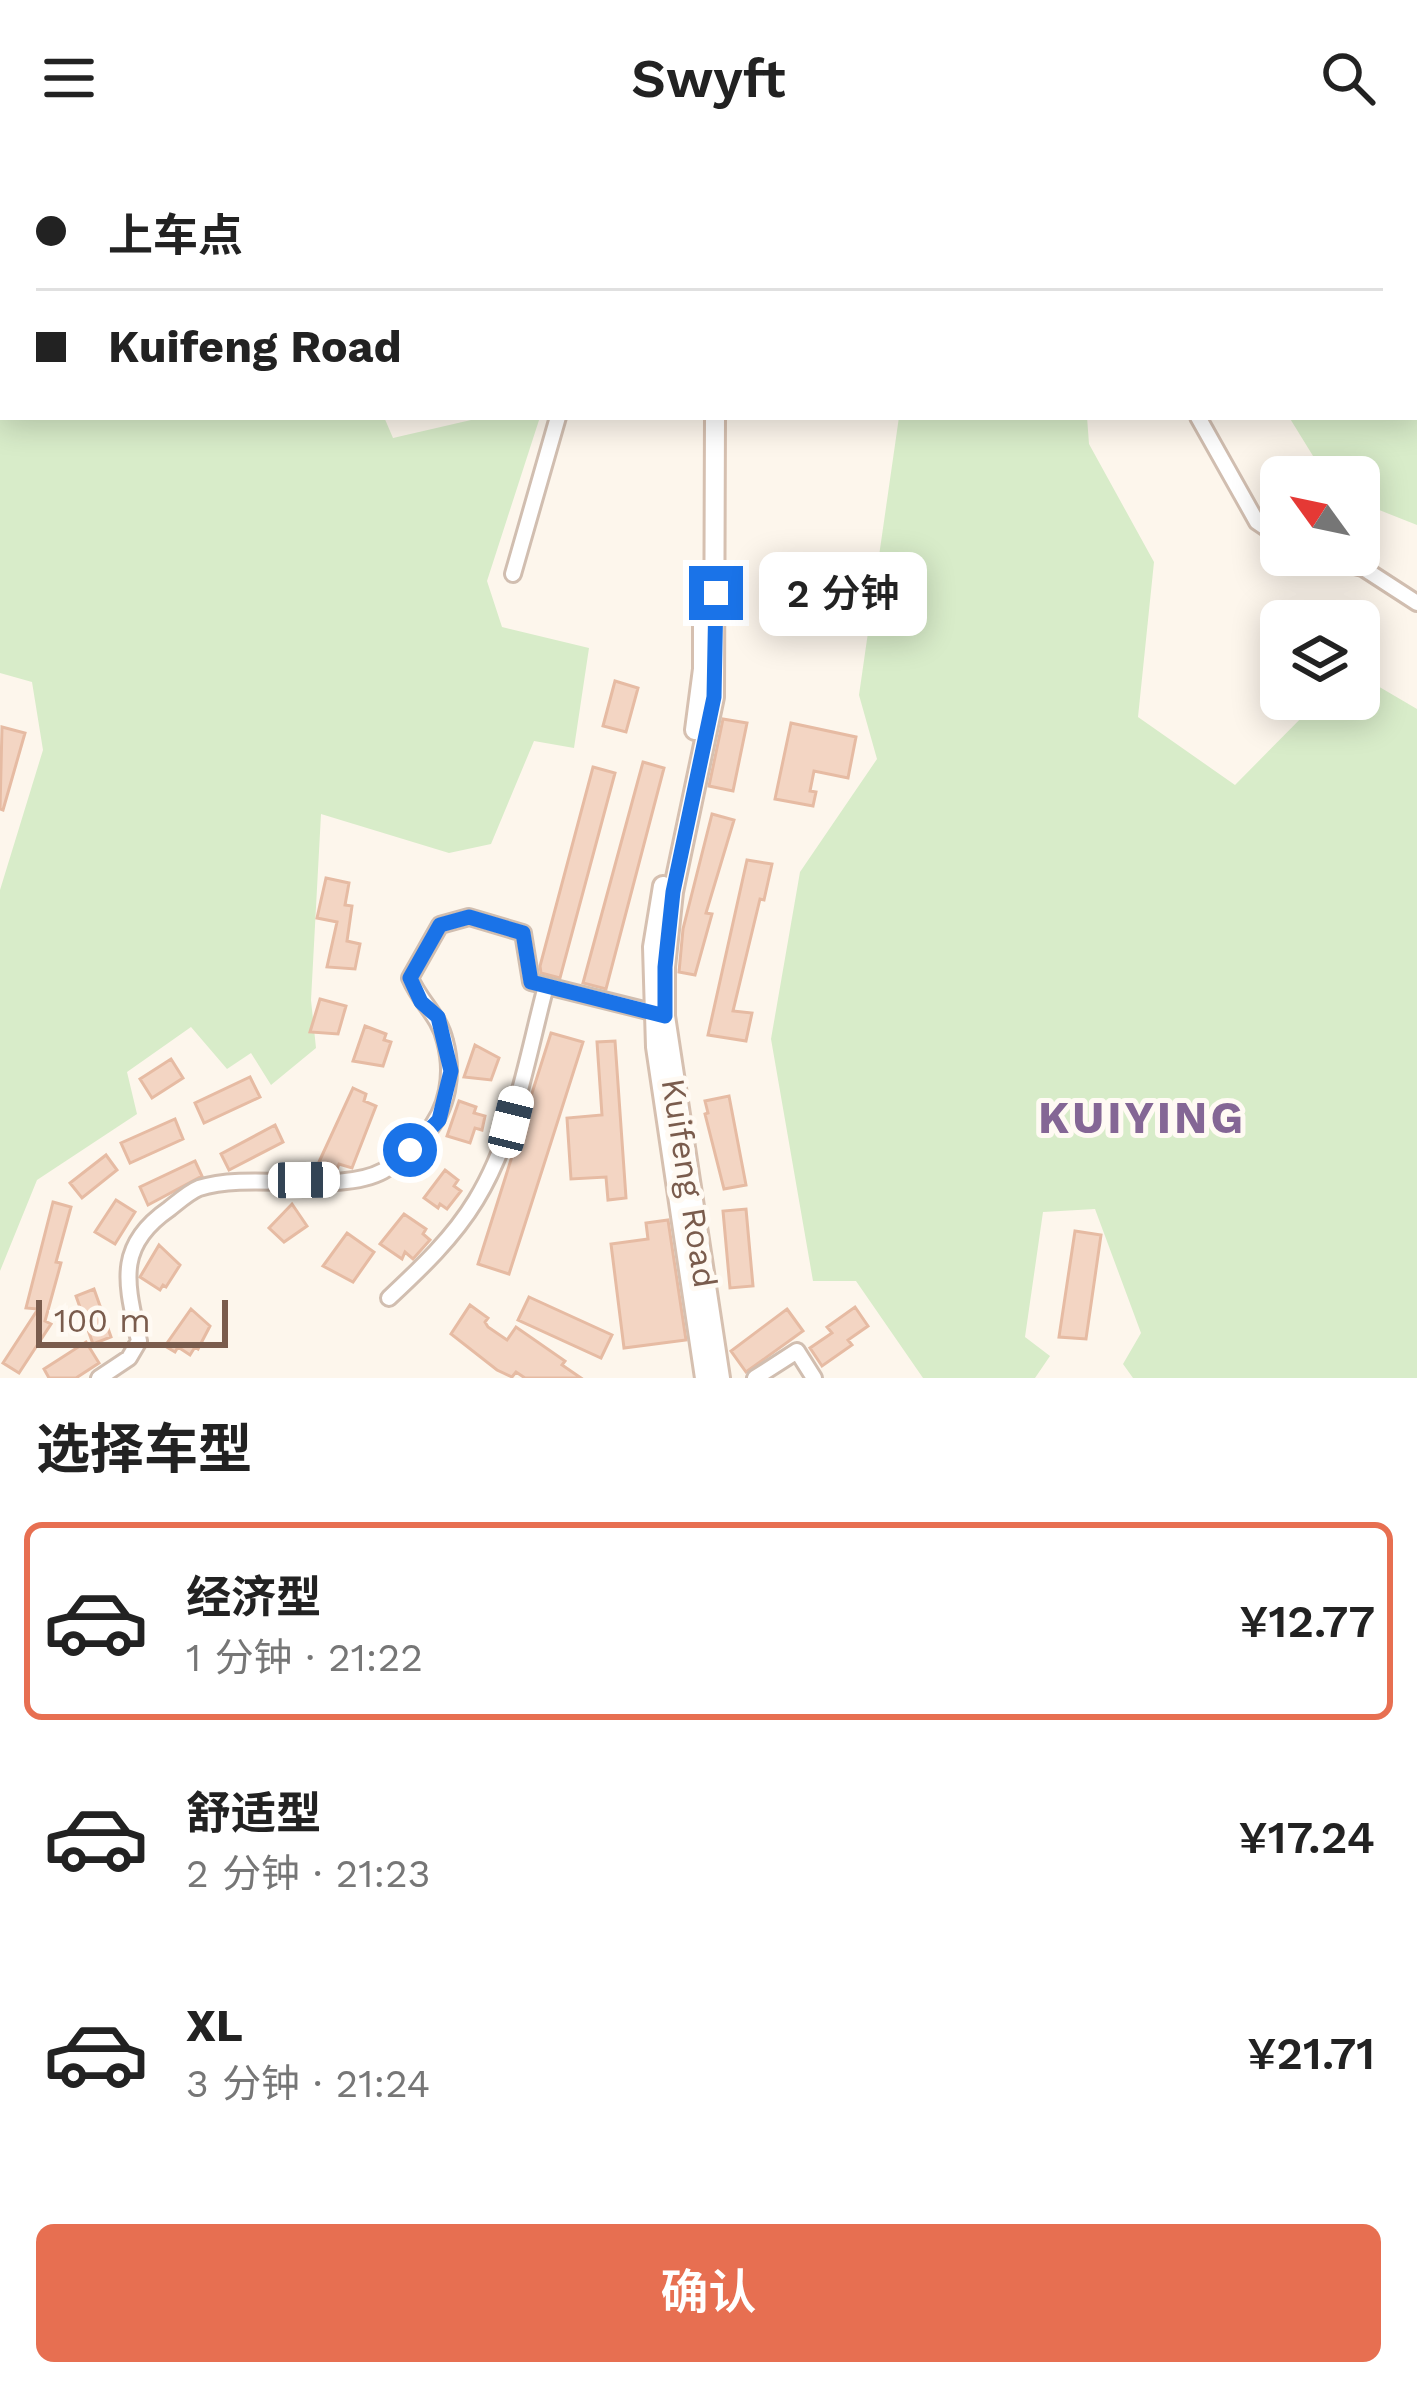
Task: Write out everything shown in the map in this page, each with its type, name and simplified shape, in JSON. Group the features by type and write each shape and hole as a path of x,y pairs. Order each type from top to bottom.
{"main road":[{"name":"Kuifeng Road","path":"702,420 703,669 653,947 712,1377"},
{"name":"Kuifeng Road","path":"660,1014 673,892 714,697 715,420"}],"street":[{"path":"513,574 557,420"},
{"path":"1200,420 1260,524"},
{"path":"1376,576 1417,603"},
{"path":"99,1378 129,1358 139,1340 126,1277 138,1240 155,1219 198,1188 380,1173 439,1120 451,1071 448,1056 438,1017 421,1002 410,978 440,925 469,917 523,933 531,982 660,1014"},
{"path":"389,1298 440,1251 477,1199 511,1122 546,986"},
{"path":"754,1378 796,1351 814,1378"},
{"path":"692,1378 712,1377"}],"green space":[{"path":"0,420 385,420 393,438 471,420 539,420 487,581 502,627 589,648 574,748 534,741 491,844 449,853 321,814 311,1000 316,1048 271,1085 251,1053 227,1069 191,1027 127,1072 137,1114 37,1180 0,1271 0,890 43,750 32,682 0,673"},
{"path":"899,420 1087,420 1089,444 1154,562 1138,717 1235,785 1299,720 1380,720 1380,687 1417,709 1417,1378 1133,1378 1123,1364 1141,1333 1095,1209 1043,1212 1025,1337 1050,1356 1035,1378 923,1378 856,1281 813,1281 771,1039 800,872 877,759 859,695"},
{"path":"1291,420 1417,420 1417,525 1380,510 1380,456 1313,456"}],"building":[{"path":"615,681 638,688 626,732 603,726"},
{"path":"723,719 747,723 733,791 709,786"},
{"path":"791,723 856,737 848,778 814,771 813,806 775,799"},
{"path":"2,727 25,733 3,810 0,809"},
{"path":"643,762 664,768 606,989 583,983"},
{"path":"593,767 615,773 560,978 541,973 540,966"},
{"path":"712,814 734,820 706,913 712,914 695,975 679,972 683,929"},
{"path":"747,860 772,864 733,1011 752,1013 746,1041 708,1035"},
{"path":"326,878 349,883 345,905 352,906 347,941 360,944 355,969 327,967 337,922 317,918"},
{"path":"320,999 346,1006 338,1034 310,1032"},
{"path":"365,1026 386,1034 384,1040 391,1042 383,1066 353,1061"},
{"path":"551,1033 583,1042 509,1274 478,1264"},
{"path":"615,1041 626,1198 608,1200 606,1177 571,1179 567,1118 602,1115 597,1042"},
{"path":"475,1045 499,1058 491,1080 464,1077"},
{"path":"171,1059 183,1078 152,1098 140,1079"},
{"path":"250,1077 260,1097 204,1123 195,1103"},
{"path":"353,1088 376,1106 352,1168 339,1164 337,1169 319,1162"},
{"path":"729,1096 746,1185 724,1189 705,1101"},
{"path":"459,1101 485,1116 482,1130 475,1128 470,1143 447,1136"},
{"path":"175,1119 183,1139 130,1163 121,1143"},
{"path":"275,1125 283,1142 229,1170 221,1154"},
{"path":"106,1155 117,1170 82,1198 70,1183"},
{"path":"195,1161 202,1176 148,1205 140,1187"},
{"path":"445,1170 458,1180 454,1186 461,1191 447,1209 424,1198"},
{"path":"116,1200 135,1212 115,1244 95,1232"},
{"path":"53,1202 71,1207 45,1321 51,1324 19,1373 3,1363 38,1309 26,1308"},
{"path":"292,1204 307,1226 284,1242 269,1228"},
{"path":"746,1209 753,1286 730,1288 723,1211"},
{"path":"404,1214 426,1229 423,1234 430,1240 413,1259 405,1252 402,1259 380,1244"},
{"path":"668,1220 686,1340 624,1348 611,1244 648,1239 646,1223"},
{"path":"1075,1231 1101,1235 1086,1339 1059,1337"},
{"path":"347,1233 374,1252 353,1282 323,1266"},
{"path":"159,1245 180,1265 160,1290 140,1277"},
{"path":"94,1289 111,1337 93,1344 76,1296"},
{"path":"529,1297 612,1335 601,1358 518,1320"},
{"path":"470,1305 488,1318 488,1327 507,1340 516,1327 581,1378 525,1378 516,1372 512,1377 497,1370 451,1334"},
{"path":"855,1307 868,1326 848,1340 852,1345 822,1366 810,1348 832,1333 827,1327"},
{"path":"191,1309 210,1326 190,1355 165,1346"},
{"path":"787,1309 803,1331 746,1372 731,1351"},
{"path":"86,1342 99,1363 76,1378 49,1378 44,1369"}],"district":[{"name":"KUIYING","path":"1142,1117"}],"route":[{"path":"410,1150 439,1120 451,1071 438,1017 421,1002 410,978 440,925 469,917 523,933 531,982 665,1016 673,892 714,697 716,593"}]}
